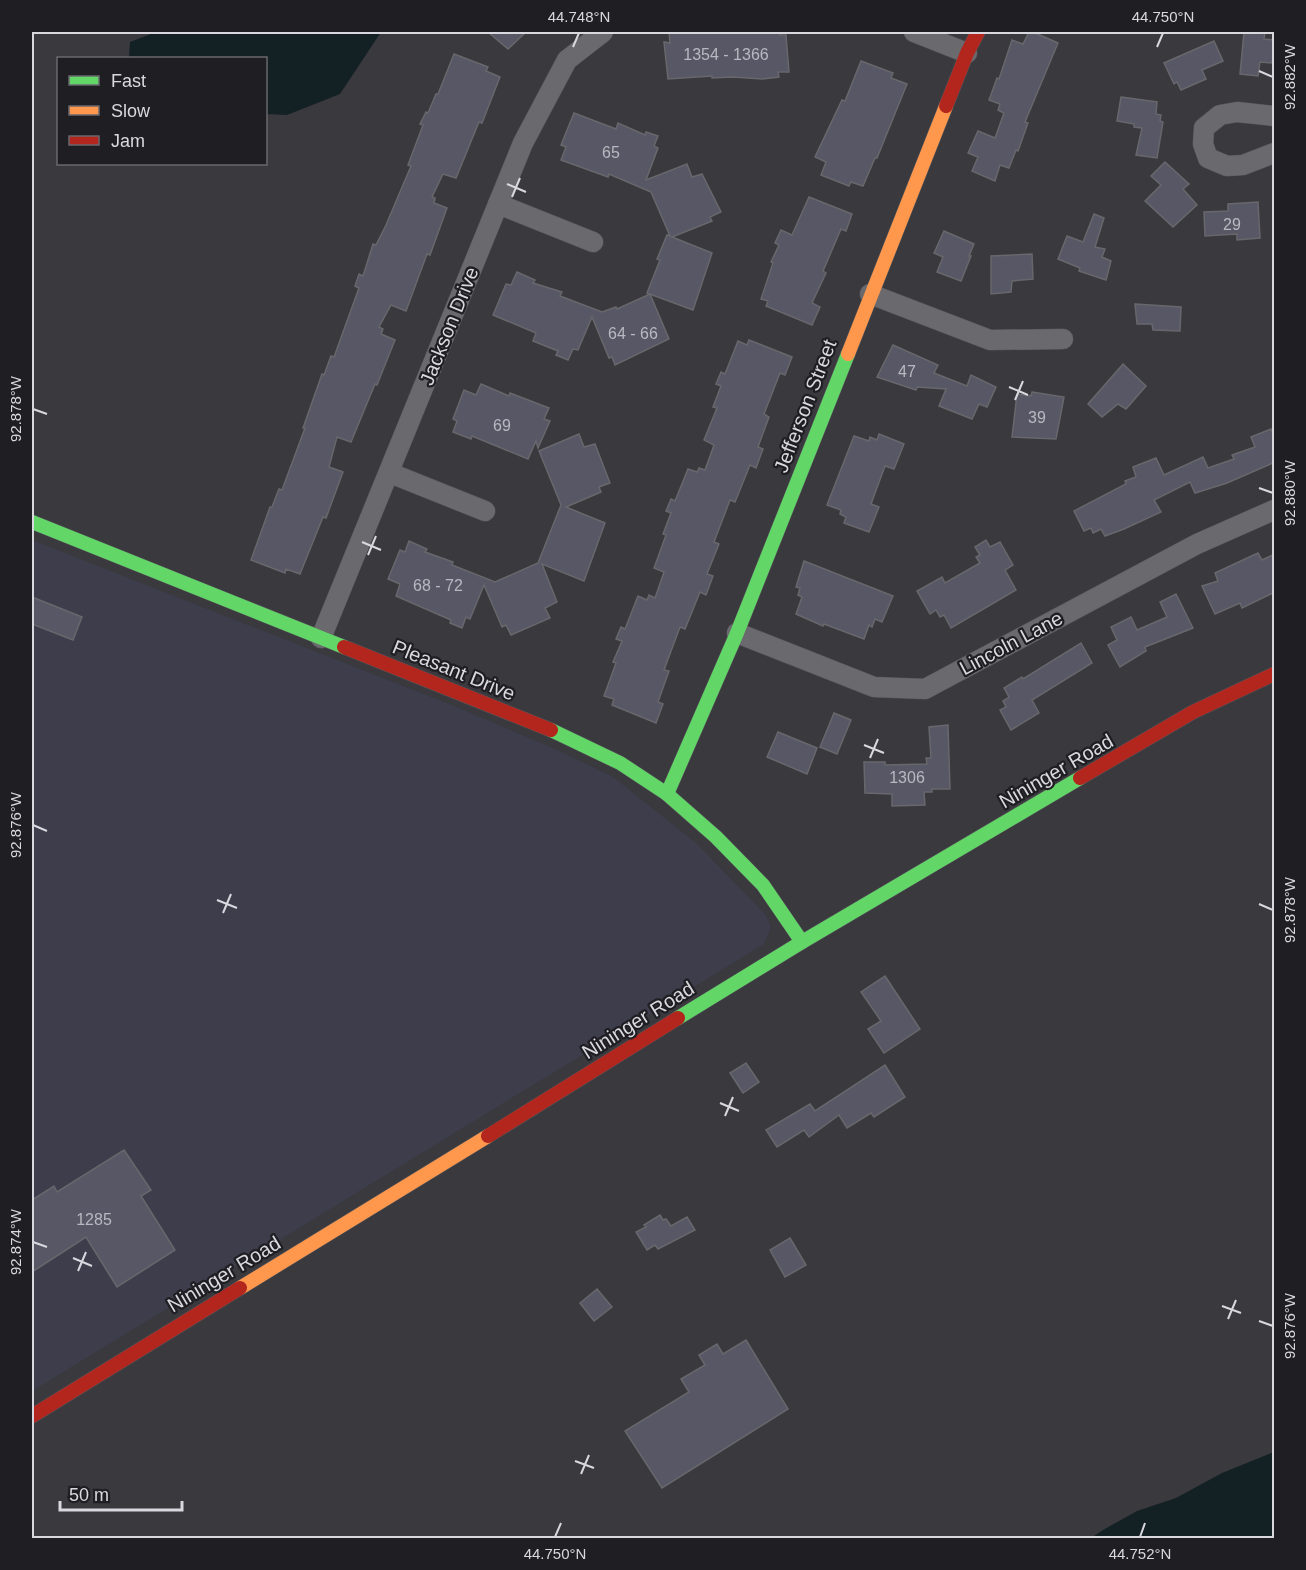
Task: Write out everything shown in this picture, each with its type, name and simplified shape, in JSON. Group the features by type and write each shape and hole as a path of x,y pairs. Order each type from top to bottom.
{"street":[{"name":"Jackson Drive","path":"321,638 523,143 567,60 603,32"},
{"path":"914,32 967,53"},
{"name":"Jefferson Street","path":"667,794 737,633 870,294 967,53 978,32"},
{"path":"1275,116 1237,112 1220,115 1204,128 1203,144 1208,158 1227,166 1243,165 1275,153"},
{"path":"498,204 593,242"},
{"path":"870,294 990,340 1063,339"},
{"path":"390,473 485,512"},
{"name":"Lincoln Lane","path":"737,633 874,687 925,689 1197,544 1275,510"},
{"name":"Pleasant Drive","path":"32,522 564,735 620,763 667,794 716,837 763,885 802,942"},
{"name":"Nininger Road","path":"32,1416 802,942 1193,712 1275,674"}],"shaded area":[{"path":"156,32 381,32 340,94 287,115 267,114 267,57 129,57 130,42"},
{"path":"32,540 459,708 555,749 613,777 696,843 765,914 771,927 764,944 32,1391"},
{"path":"1274,1452 1274,1538 1091,1538 1137,1511 1176,1498 1222,1473"}],"building":[{"path":"488,32 526,32 508,49"},
{"path":"669,32 780,32 780,35 786,35 789,72 778,72 779,77 762,79 712,78 712,76 668,79 664,42 670,43"},
{"path":"1029,32 1058,43 1025,122 1028,123 1018,151 1016,150 1009,168 1000,165 995,181 972,171 978,157 968,153 978,131 995,138 1004,113 998,110 1000,104 989,100 997,78 999,79 1012,40 1023,44"},
{"path":"1244,32 1265,32 1264,39 1275,40 1275,61 1260,62 1258,76 1240,74"},
{"path":"1214,41 1223,61 1202,70 1206,79 1181,90 1177,82 1174,84 1164,63"},
{"path":"454,54 488,67 486,71 500,77 482,123 479,122 456,178 443,174 432,197 435,198 434,203 447,208 406,311 391,305 379,327 383,329 381,334 395,340 351,442 337,437 329,467 343,472 326,518 323,517 300,574 286,569 285,573 251,560 270,507 279,489 282,490 322,374 324,375 331,356 334,357 359,288 355,286 359,274 363,276 373,244 376,245 386,225 411,166 408,165 423,125 420,124 438,94"},
{"path":"861,61 893,73 891,78 907,84 863,186 851,182 849,186 821,175 826,162 815,157 842,100 845,101"},
{"path":"1121,97 1157,102 1156,114 1161,115 1160,121 1163,122 1157,158 1136,155 1142,128 1117,121"},
{"path":"574,113 616,129 618,123 645,135 646,132 658,136 654,146 658,148 646,180 687,164 692,177 702,174 721,212 710,217 712,221 672,237 712,253 693,310 647,293 660,260 657,259 667,235 670,236 651,192 609,174 608,177 561,160 566,147 561,145"},
{"path":"1165,162 1189,184 1183,189 1197,205 1173,227 1145,201 1161,185 1151,176"},
{"path":"809,197 852,214 846,231 841,229 823,271 826,273 812,303 820,307 812,325 766,306 768,301 761,299 773,263 771,262 779,245 775,243 781,230 792,235"},
{"path":"1258,202 1260,238 1237,240 1237,234 1205,236 1204,212 1228,211 1228,204"},
{"path":"1094,214 1104,218 1095,247 1105,249 1102,257 1111,261 1106,280 1079,271 1080,268 1058,259 1067,236 1083,242"},
{"path":"944,231 974,244 961,281 937,272 943,257 934,253"},
{"path":"1032,254 1033,279 1012,281 1011,292 991,294 991,256"},
{"path":"517,272 535,280 533,283 562,292 560,296 602,312 616,307 617,309 650,294 669,339 615,365 612,357 609,358 592,317 578,350 573,349 568,360 556,355 558,351 533,341 536,333 493,315 506,284 511,285"},
{"path":"1135,304 1181,307 1180,331 1153,330 1152,324 1137,324"},
{"path":"749,340 792,357 785,375 780,373 764,414 769,417 758,447 763,449 756,468 750,465 735,502 730,500 714,542 719,544 707,574 713,576 706,595 700,592 685,629 680,627 664,670 669,671 658,702 663,704 656,723 612,705 614,699 604,696 616,663 613,662 622,641 616,639 621,627 625,629 638,596 647,600 649,595 655,598 664,572 654,568 671,513 666,511 671,499 675,501 688,469 697,472 699,468 705,470 714,445 704,440 717,408 713,407 721,386 716,384 721,372 725,374 738,341 747,345"},
{"path":"893,345 938,365 934,373 967,386 971,375 996,387 987,407 979,404 972,419 939,406 946,389 917,387 916,390 877,377"},
{"path":"1123,364 1146,386 1126,409 1118,404 1102,417 1088,404"},
{"path":"481,384 509,396 510,393 549,408 544,419 550,421 538,448 536,441 528,459 472,436 471,439 453,432 457,421 453,419 464,390 476,395"},
{"path":"1032,392 1064,397 1056,439 1012,437 1017,394 1031,396"},
{"path":"1271,429 1275,439 1275,462 1227,483 1195,493 1190,482 1154,500 1161,512 1124,529 1105,536 1101,529 1093,533 1091,528 1084,531 1074,511 1136,477 1133,467 1156,458 1164,475 1203,457 1208,468 1234,459 1232,455 1255,447 1251,437"},
{"path":"579,434 584,447 595,444 610,483 599,487 601,492 566,507 605,523 584,581 542,564 557,602 545,608 550,618 511,635 506,625 502,627 484,585 470,619 466,617 462,628 450,623 451,620 396,596 400,584 388,579 400,550 405,552 409,541 427,549 425,552 453,562 452,565 495,582 538,563 561,505 539,451"},
{"path":"879,434 904,444 894,469 885,466 871,504 879,507 869,532 844,523 846,517 840,514 841,510 827,505 854,436 869,441 870,437 877,440"},
{"path":"986,540 990,547 1000,542 1013,565 1005,570 1016,590 951,628 944,615 940,617 936,610 930,614 917,591 942,577 945,583 980,563 976,557 980,555 975,547"},
{"path":"1258,553 1262,560 1275,554 1275,592 1242,608 1240,603 1215,614 1202,586 1218,581 1215,573"},
{"path":"804,561 893,596 882,622 875,619 872,627 869,625 864,639 824,624 823,626 796,614 802,597 798,595 800,588 796,587"},
{"path":"1176,594 1193,628 1145,647 1146,651 1120,667 1108,645 1117,640 1111,627 1131,617 1137,630 1167,617 1160,602"},
{"path":"32,597 82,617 73,640 32,624"},
{"path":"1081,643 1092,663 1032,700 1039,713 1011,730 1000,710 1006,707 1003,701 1009,697 1004,688 1022,677 1023,679"},
{"path":"834,713 851,720 837,754 820,747"},
{"path":"948,725 950,789 932,789 932,792 924,792 925,805 892,806 892,794 865,793 864,762 885,762 885,765 927,764 926,758 931,758 929,727"},
{"path":"778,732 817,748 807,774 767,757"},
{"path":"885,976 920,1029 884,1053 868,1029 881,1021 861,992"},
{"path":"746,1063 759,1082 743,1093 730,1073"},
{"path":"885,1065 905,1097 874,1117 871,1113 847,1128 839,1115 809,1137 804,1130 777,1147 766,1130 810,1104 815,1111"},
{"path":"124,1150 151,1190 141,1196 175,1250 117,1287 86,1237 32,1272 32,1200 54,1186 57,1192"},
{"path":"660,1215 671,1226 687,1217 695,1230 658,1249 655,1245 647,1250 636,1232"},
{"path":"790,1238 806,1265 785,1277 770,1250"},
{"path":"597,1289 612,1307 594,1321 580,1303"},
{"path":"746,1340 788,1409 662,1488 625,1431 689,1392 681,1379 705,1365 699,1355 717,1344 723,1354"}],"traffic: fast":[{"path":"667,794 737,633 848,354"},
{"path":"32,522 344,647"},
{"path":"551,730 620,763 667,794 716,837 763,885 802,942"},
{"path":"678,1018 1080,778"}],"traffic: slow":[{"path":"848,354 946,106"},
{"path":"240,1288 488,1136"}],"traffic: jam":[{"path":"946,106 978,32"},
{"path":"344,647 551,730"},
{"path":"1080,778 1193,712 1274,674"},
{"path":"488,1136 678,1018"},
{"path":"32,1416 240,1288"}]}
